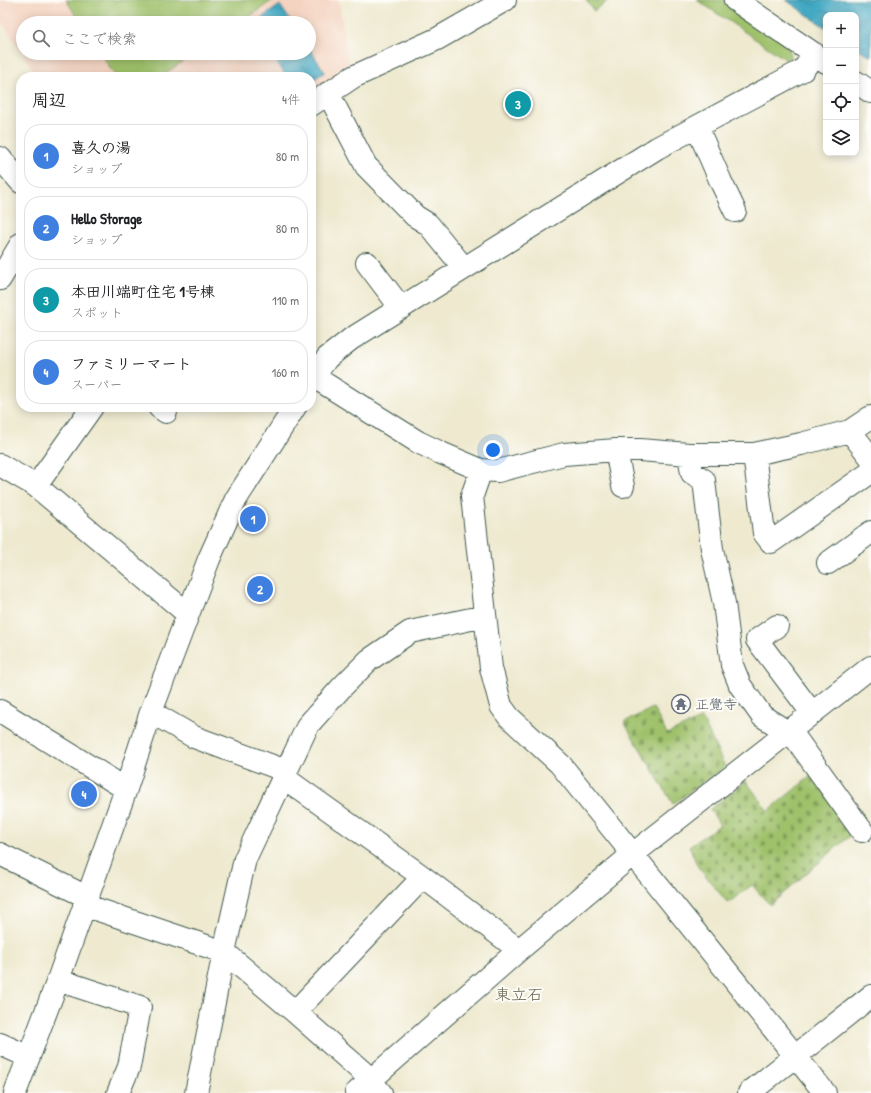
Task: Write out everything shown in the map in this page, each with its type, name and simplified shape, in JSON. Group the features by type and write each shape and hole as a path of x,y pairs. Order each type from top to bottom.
{"street":[{"path":"464,268 428,224 415,216 366,166 320,99 353,76 437,39 506,0"},
{"path":"316,373 327,358 340,347 464,268 657,148 803,70 820,58 735,0"},
{"path":"859,84 871,92"},
{"path":"697,127 735,211"},
{"path":"0,158 16,176"},
{"path":"0,279 16,252"},
{"path":"367,263 401,308"},
{"path":"316,380 418,442 441,454 481,470 498,471 564,454 616,450 640,450 689,454 754,454 801,444 850,431 871,417"},
{"path":"36,486 88,412"},
{"path":"15,1093 58,980 126,789 151,712 212,551 236,498 292,412"},
{"path":"850,431 871,458"},
{"path":"616,450 623,486"},
{"path":"689,454 692,473 704,480 712,549 724,603 732,664 740,685 762,716 794,736 862,831"},
{"path":"754,454 764,533 771,542 871,472"},
{"path":"0,465 36,486 188,614"},
{"path":"481,470 472,496 480,617 501,706 509,717 560,764 825,1093"},
{"path":"828,563 871,532"},
{"path":"196,1093 244,859 308,725 368,660 410,632 480,617"},
{"path":"777,626 757,640 812,713"},
{"path":"0,854 86,901 224,952 295,1012 369,1089 519,950 633,854 871,667"},
{"path":"0,711 126,789"},
{"path":"151,712 194,737 285,774 519,950"},
{"path":"295,1012 423,877"},
{"path":"58,980 140,1007 128,1067 118,1093"},
{"path":"749,1093 871,996"},
{"path":"0,1044 29,1057"}],"shaded area":[{"path":"0,0 339,0 349,68 316,91 316,72 35,72 27,60 316,60 316,16 16,16 16,44 0,20"}],"green space":[{"path":"66,0 273,0 250,16 76,16"},
{"path":"586,0 609,0 594,11"},
{"path":"697,0 726,0 789,46 790,56 788,61"},
{"path":"105,60 185,60 167,72 113,72"},
{"path":"653,708 667,734 702,718 725,767 673,804 624,722"},
{"path":"812,775 852,834 770,905 752,885 728,903 698,867 689,846 720,825 710,809 746,781 768,811"}],"water":[{"path":"786,0 871,0 871,57 859,49 859,12 823,12 823,26"},
{"path":"280,5 287,16 264,16"},
{"path":"316,58 325,72 316,78 316,72 283,72 275,60 316,60"}],"place":[{"name":"本田川端町住宅 1号棟","path":"518,104"},
{"name":"喜久の湯","path":"253,519"},
{"name":"Hello Storage","path":"260,589"},
{"name":"正覺寺","path":"681,704"},
{"name":"ファミリーマート","path":"84,794"}],"district":[{"name":"東立石","path":"519,994"}]}
